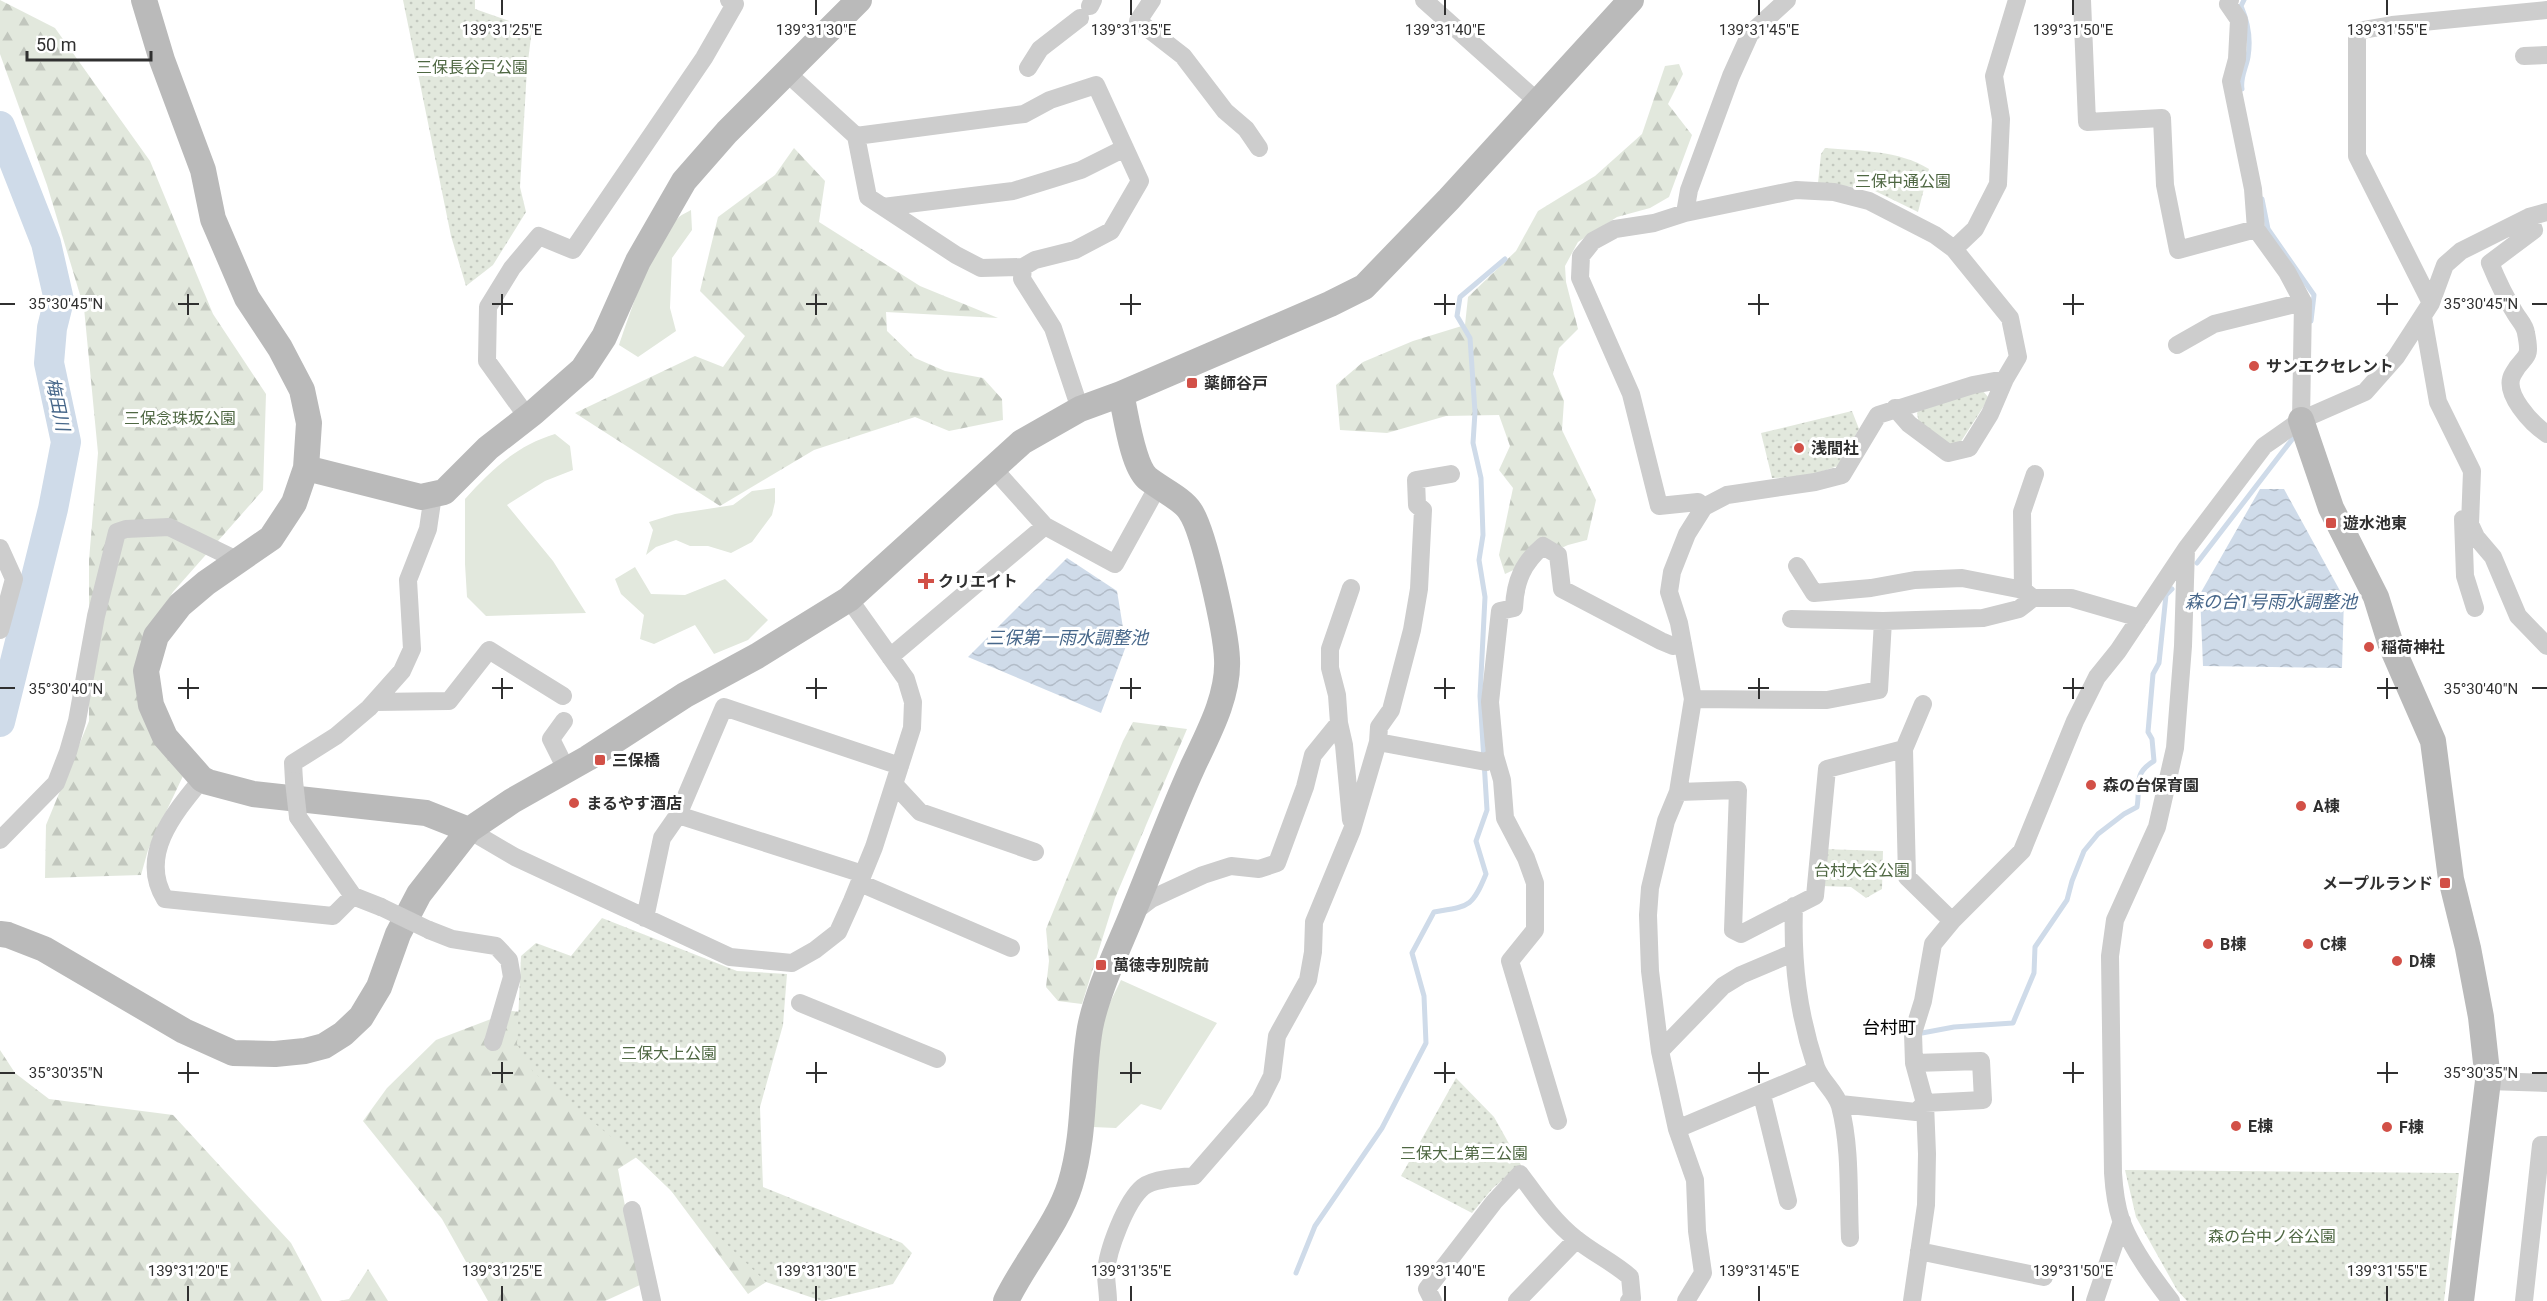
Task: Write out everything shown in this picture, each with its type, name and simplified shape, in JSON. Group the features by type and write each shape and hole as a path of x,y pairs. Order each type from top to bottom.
{"street":[{"path":"144,0 162,60 203,170 213,219 247,298 280,348 302,390 309,423 306,468 294,503 271,538 206,583 180,605 156,636 146,671 151,705 165,737 202,779 252,794 426,813 469,830 515,857 730,957 792,963 815,950 838,932 862,878 912,728 914,702 906,679 849,599"},
{"path":"528,418 487,361 488,307 512,268 539,236 573,250 704,58 735,4 729,0"},
{"path":"1152,0 1138,21 1183,56 1225,111 1246,129 1259,148"},
{"path":"1424,0 1538,102"},
{"path":"0,934 44,949 183,1031 233,1053 275,1054 305,1051 324,1046 343,1034 361,1017 378,987 398,934 419,894 469,830 512,801 567,771 666,710 685,695 757,656 849,599 1022,442 1080,409 1121,394 1330,304 1364,287 1449,199 1631,0"},
{"path":"1685,213 1689,190 1704,148 1731,76 1750,34 1786,0"},
{"path":"1954,249 1975,229 1998,184 2001,119 1994,76 2017,0"},
{"path":"2082,0 2087,122 2162,118 2165,185 2178,250 2256,229"},
{"path":"2230,0 2228,4 2239,20 2240,40 2231,81 2253,189 2256,229 2287,272 2303,302 2301,420 2331,508 2376,597 2391,645 2433,741 2451,845 2451,879 2468,948 2481,1017 2488,1081 2461,1301"},
{"path":"306,468 422,497 444,492 488,448 528,418 583,369 604,337 638,261 684,181 727,132 857,1"},
{"path":"1028,68 1040,49 1088,8"},
{"path":"2547,10 2392,25 2357,31 2357,156 2427,310 2438,402 2472,471 2469,524 2476,537 2493,557 2518,616 2547,646"},
{"path":"2524,56 2547,55"},
{"path":"787,74 856,136 868,197 956,255 981,268 1023,267 1035,260 1075,250 1111,231 1140,181 1096,84 1050,100 1024,114 856,136"},
{"path":"883,207 1013,191 1081,170 1125,148"},
{"path":"1704,507 1698,502 1659,506 1630,394 1580,278 1581,256 1593,241 1615,229 1654,223 1685,213 1796,190 1834,192 1869,201 1935,235 1954,249 2010,318 2018,357 2005,379 1990,414 1969,448 1948,453 1909,424 1895,408"},
{"path":"1912,1301 1926,1205 1925,1103 1914,1063 1913,1033 1923,1001 1933,944 1952,921 2022,850 2075,721 2097,677 2186,549 2264,446 2301,420 2365,392 2396,357 2427,310 2445,265 2461,251 2538,215"},
{"path":"2538,215 2534,230 2490,263 2500,286 2526,329 2529,351 2524,362 2513,374 2510,383 2512,397 2547,434"},
{"path":"1023,267 1022,279 1053,328 1080,409"},
{"path":"2177,345 2214,324 2303,302"},
{"path":"1686,1301 1703,1273 1695,1180 1677,1129 1660,1051 1650,971 1650,888 1666,821 1678,792 1693,699 1670,592 1672,572 1687,534 1704,507 1727,495 1815,482 1842,475 1878,415 1973,385 2005,379"},
{"path":"1006,1301 1017,1277 1047,1232 1070,1186 1079,1139 1091,1027 1115,954 1182,790 1207,736 1225,687 1227,660 1203,546 1190,510 1144,475 1137,460 1121,394"},
{"path":"993,468 1045,526 1115,564 1158,486"},
{"path":"1108,1301 1106,1272 1112,1244 1126,1211 1144,1186 1173,1178 1194,1176 1260,1100 1272,1076 1277,1036 1308,980 1313,952 1314,922 1352,830 1378,742 1379,727 1391,710 1412,630 1419,589 1423,510 1417,505 1416,480 1451,474"},
{"path":"1791,619 1826,623 1983,618 2019,609 2028,594 2022,513 2036,474"},
{"path":"2470,494 2463,502 2465,576 2475,608"},
{"path":"433,495 428,529 408,580 412,649 402,671 375,702 336,736 293,763 294,781 298,817 353,896 452,939 496,946 509,960 512,977 493,1042"},
{"path":"890,657 1045,526"},
{"path":"0,840 56,783 68,752 77,721 96,616 117,532 126,529 169,527 239,561"},
{"path":"1558,1121 1509,961 1535,930 1535,883 1527,858 1505,818 1503,780 1495,756 1490,702 1500,611 1514,608 1515,591 1528,559 1544,546 1558,555 1557,566 1562,589 1661,641 1673,646 1683,644"},
{"path":"0,548 14,579 0,630"},
{"path":"2171,1301 2139,1253 2122,1221 2113,1173 2110,956 2115,920 2157,827 2175,748 2183,646 2186,549"},
{"path":"1797,566 1814,593 1871,588 1915,580 1962,578 2028,594 2071,598 2140,618"},
{"path":"1351,588 1330,649 1330,668 1337,695 1338,723 1344,745 1352,830"},
{"path":"1693,699 1879,690 1883,621"},
{"path":"375,702 449,701 489,650 563,696"},
{"path":"1923,704 1904,749 1907,877 1952,921"},
{"path":"645,918 662,838 678,815 724,707 900,766"},
{"path":"564,721 551,739 567,771"},
{"path":"1133,913 1151,899 1203,875 1231,866 1259,869 1276,863 1305,787 1313,754 1338,723"},
{"path":"1378,742 1486,762 1495,756"},
{"path":"1678,792 1738,790 1733,930 1741,934 1815,897 1827,769 1904,749"},
{"path":"202,779 176,811 161,835 157,859 157,886 165,899 333,916 353,896"},
{"path":"894,784 920,812 1035,852"},
{"path":"678,815 862,878 1011,948"},
{"path":"1794,906 1795,980 1803,1021 1817,1071 1840,1104 1847,1152 1850,1238"},
{"path":"1660,1051 1724,986 1741,975 1793,953"},
{"path":"800,1003 937,1059"},
{"path":"1840,1104 1916,1112 1925,1103 1983,1100 1981,1061 1914,1063"},
{"path":"1677,1129 1817,1071"},
{"path":"2488,1081 2547,1083"},
{"path":"1762,1095 1788,1201"},
{"path":"2524,1301 2541,1145 2547,1145"},
{"path":"1433,1301 1427,1289 1494,1202 1520,1174 1557,1223 1576,1240 1619,1267 1630,1277 1632,1298 1629,1301"},
{"path":"632,1210 652,1301"},
{"path":"2095,1301 2122,1221"},
{"path":"1517,1301 1576,1240"},
{"path":"1919,1251 2044,1277"}],"green space":[{"name":"三保念珠坂公園","path":"0,0 55,28 150,161 213,314 266,394 263,490 173,592 152,625 141,653 183,776 148,850 141,875 45,878 46,825 89,721 89,560 98,453 84,308 47,185 0,54"},
{"name":"三保長谷戸公園","path":"403,0 475,0 475,9 532,29 527,69 520,187 526,212 493,265 466,286 451,236"},
{"path":"1679,64 1683,74 1668,104 1692,135 1669,197 1650,208 1617,217 1578,242 1565,266 1566,282 1578,329 1559,348 1553,374 1564,401 1562,430 1596,500 1587,540 1568,545 1505,574 1499,555 1513,488 1499,470 1510,446 1499,415 1446,416 1387,433 1340,430 1336,385 1363,362 1413,341 1465,325 1468,297 1516,251 1538,211 1595,176 1642,134 1665,66"},
{"path":"794,148 825,181 819,222 920,286 998,318 886,312 887,331 915,358 945,371 983,378 1002,399 1003,420 949,431 915,417 814,450 720,506 575,413 695,356 723,367 745,336 700,291 718,217 775,175"},
{"name":"三保中通公園","path":"1825,148 1892,155 1929,169 1918,212 1871,189 1818,183 1821,154"},
{"path":"691,210 692,230 672,258 670,308 676,331 638,357 619,345 630,314 660,243 679,217"},
{"path":"1982,390 1989,398 1960,443 1947,445 1919,424 1917,413 1922,405"},
{"path":"1852,411 1859,429 1838,466 1805,477 1772,478 1761,433"},
{"path":"555,434 570,446 573,470 545,481 507,505 553,561 586,613 486,616 467,597 465,499 485,478 517,452"},
{"path":"775,488 772,515 752,542 731,553 708,546 690,546 676,540 656,547 646,555 653,530 649,522 675,514 733,505 752,491"},
{"path":"635,567 651,594 685,595 725,579 768,620 748,640 714,654 695,625 654,644 640,639 644,615 621,594 615,579"},
{"path":"1133,722 1187,729 1115,898 1082,1004 1058,1001 1046,987 1049,961 1046,929 1123,741"},
{"name":"台村大谷公園","path":"1822,849 1883,851 1882,889 1866,898 1851,887 1821,886"},
{"name":"三保大上公園","path":"602,918 737,971 787,974 783,1025 760,1107 763,1187 902,1243 912,1253 893,1284 822,1301 766,1282 640,1161 533,1072 517,1044 521,956 536,943 571,956"},
{"path":"1121,980 1217,1023 1161,1110 1141,1104 1116,1128 1092,1127 1102,1019"},
{"path":"512,1011 539,1014 787,1268 748,1294 643,1153 618,1169 640,1285 605,1301 488,1301 442,1219 363,1121 387,1088 436,1040"},
{"path":"0,1050 15,1073 49,1099 173,1115 291,1243 322,1301 0,1301"},
{"name":"三保大上第三公園","path":"1456,1078 1494,1117 1521,1165 1493,1188 1472,1213 1401,1176"},
{"name":"森の台中ノ谷公園","path":"2125,1170 2459,1173 2444,1301 2187,1301 2177,1290 2136,1217"},
{"path":"368,1269 388,1301 339,1301 349,1299"}],"water":[{"name":"森の台1号雨水調整池","path":"2260,489 2284,489 2344,598 2342,668 2203,666 2200,594"},
{"name":"三保第一雨水調整池","path":"1067,558 1117,591 1126,646 1101,713 968,657"}],"waterway":[{"path":"2242,89 2249,44 2247,24 2241,6 2244,0"},
{"name":"梅田川","path":"0,126 46,243 59,300 52,328 49,363 66,442 53,509 0,722"},
{"path":"2262,199 2268,229 2314,295 2311,321"},
{"path":"1296,1273 1315,1226 1382,1128 1426,1043 1424,996 1412,953 1434,912 1468,904 1477,893 1486,874 1476,841 1487,810 1480,696 1485,597 1479,560 1483,535 1481,478 1473,443 1475,412 1470,338 1457,316 1460,297 1505,259"},
{"path":"2197,563 2297,433"},
{"path":"1922,1033 1954,1027 2013,1023 2034,973 2035,947 2067,900 2084,851 2098,834 2137,807 2140,775 2154,761 2152,739 2148,732 2153,674 2159,663 2166,595 2172,589"}],"place":[{"name":"サンエクセレント","path":"2254,366"},
{"name":"薬師谷戸","path":"1192,383"},
{"name":"浅間社","path":"1799,448"},
{"name":"遊水池東","path":"2331,523"},
{"name":"クリエイト","path":"926,581"},
{"name":"稲荷神社","path":"2369,647"},
{"name":"三保橋","path":"600,760"},
{"name":"森の台保育園","path":"2091,785"},
{"name":"まるやす酒店","path":"574,803"},
{"name":"A棟","path":"2301,806"},
{"name":"メープルランド","path":"2445,883"},
{"name":"B棟","path":"2208,944"},
{"name":"C棟","path":"2308,944"},
{"name":"D棟","path":"2397,961"},
{"name":"萬徳寺別院前","path":"1101,965"},
{"name":"E棟","path":"2236,1126"},
{"name":"F棟","path":"2387,1127"}],"district":[{"name":"台村町","path":"1889,1027"}]}
